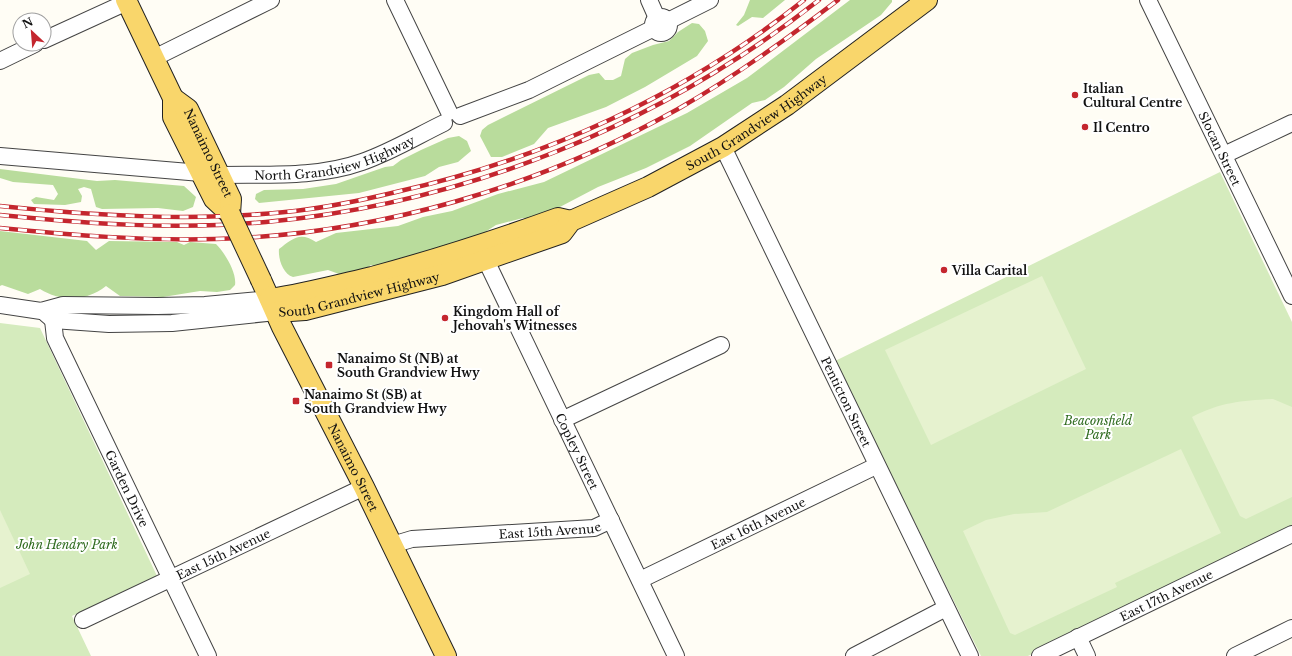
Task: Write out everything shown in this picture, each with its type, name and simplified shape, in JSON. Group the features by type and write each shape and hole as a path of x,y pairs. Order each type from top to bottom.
{"main road":[{"name":"South Grandview Highway","path":"273,305 298,295 483,254 558,218 571,220 648,187 723,147 787,105 927,0"},
{"name":"Nanaimo Street","path":"126,1 173,98 188,109 210,174 446,656"}],"street":[{"path":"154,58 271,0"},
{"path":"395,0 451,117"},
{"path":"648,0 660,22"},
{"name":"North Grandview Highway","path":"0,156 210,174 298,174 333,170 361,163 383,154 451,117 529,90 660,22 710,0"},
{"name":"Slocan Street","path":"1148,0 1292,296"},
{"path":"52,36 126,1"},
{"path":"0,61 19,52"},
{"path":"1224,155 1292,123"},
{"name":"Penticton Street","path":"723,147 876,466 970,656"},
{"name":"Copley Street","path":"483,254 676,656"},
{"name":"South Grandview Highway","path":"0,306 47,315 63,305 273,305"},
{"name":"Garden Drive","path":"47,315 55,338 208,656"},
{"path":"562,420 721,345"},
{"name":"East 16th Avenue","path":"640,580 876,466"},
{"name":"East 15th Avenue","path":"83,620 364,487"},
{"name":"East 15th Avenue","path":"392,544 412,539 594,528 611,520"},
{"name":"East 17th Avenue","path":"1040,656 1292,534"},
{"path":"854,656 946,608"},
{"path":"1235,656 1292,628"},
{"path":"1078,637 1088,656"}],"green space":[{"path":"750,0 785,0 763,18 752,17 738,26 736,25 744,15"},
{"path":"850,0 892,0 892,2 881,15 816,59 784,87 765,100 752,103 690,146 646,168 598,187 537,219 523,218 496,225 476,238 397,259 380,268 371,265 365,269 339,274 328,270 293,277 286,273 282,266 279,257 279,249 292,239 305,237 316,242 336,233 398,226 423,217 452,211 498,194 544,182 687,113 747,78"},
{"path":"692,23 699,24 705,31 708,41 697,56 645,87 606,107 548,128 534,144 502,157 491,157 480,136 482,130 488,125 589,75 599,73 605,80 613,80 621,76 625,59 632,53 669,41 678,32"},
{"path":"459,136 467,141 471,151 458,162 439,167 425,176 359,193 259,203 255,199 256,194 264,190 303,189 336,184 385,167 393,166 401,160 421,150 448,138"},
{"path":"0,169 97,181 115,180 184,186 196,197 193,207 183,211 158,208 102,209 96,207 91,189 84,187 78,189 82,196 81,202 65,205 34,204 31,200 36,197 54,200 58,194 53,185 13,182 0,178"},
{"name":"Beaconsfield Park","path":"1220,172 1292,322 1292,527 1028,656 981,656 835,361"},
{"path":"0,231 87,241 96,250 109,241 177,242 184,245 190,242 216,244 230,263 234,275 235,285 230,290 217,292 200,291 163,297 120,296 106,286 90,295 73,298 56,296 40,289 28,294 2,285 0,286"},
{"path":"1042,276 1086,369 931,445 885,350"},
{"name":"John Hendry Park","path":"0,323 40,328 157,576 72,616 91,656 0,656"},
{"path":"1273,399 1292,407 1292,497 1246,519 1240,516 1192,417 1212,408 1231,403"},
{"path":"1181,449 1221,533 1115,583 1117,587 1015,635 1010,633 963,531 986,520 1014,514 1047,512"},
{"path":"0,510 30,574 0,588"}],"railway":[{"path":"0,206 111,215 184,217 258,214 295,211 346,203 451,178 559,142 662,94 711,65 758,34 804,0"},
{"path":"0,215 133,225 200,226 266,222 341,212 415,197 487,176 558,151 627,120 694,85 758,45 819,0"},
{"path":"0,228 108,237 215,239 275,235 336,228 396,217 455,202 570,162 625,137 678,109 719,84 760,57 838,0"}],"place":[{"name":"Italian Cultural Centre","path":"1075,95"},
{"name":"Il Centro","path":"1085,127"},
{"name":"Villa Carital","path":"944,270"},
{"name":"Kingdom Hall of Jehovah's Witnesses","path":"445,318"},
{"name":"Nanaimo St (NB) at South Grandview Hwy","path":"329,365"},
{"name":"Nanaimo St (SB) at South Grandview Hwy","path":"296,401"}]}
